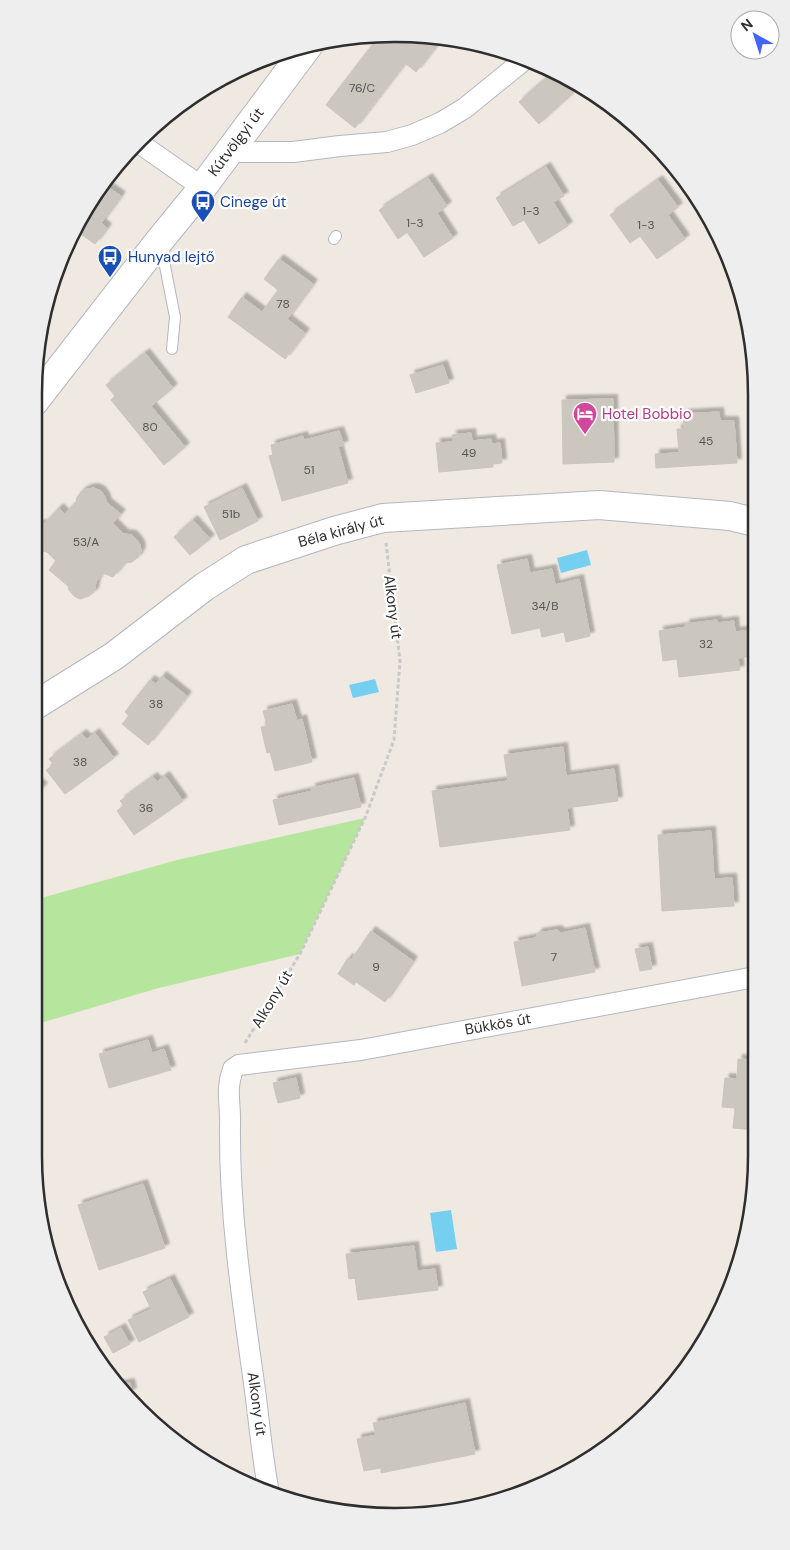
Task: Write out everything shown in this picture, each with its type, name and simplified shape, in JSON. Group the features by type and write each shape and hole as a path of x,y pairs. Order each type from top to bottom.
{"street":[{"name":"Kútvölgyi út","path":"42,392 196,196 300,56"},
{"path":"228,152 293,152 387,142 412,135 440,124 465,108 518,65"},
{"path":"145,147 202,187"},
{"name":"Béla király út","path":"42,701 114,656 204,587 246,560 334,530 384,518 599,505 730,516 748,520"},
{"name":"Bükkös út","path":"240,1065 361,1050 748,978"},
{"name":"Alkony út","path":"240,1065 233,1069 229,1080 228,1094 231,1120 230,1162 241,1292 269,1484"}],"lane":[{"path":"160,240 175,317 172,349"}],"path":[{"name":"Alkony út","path":"240,1065 244,1046 300,954 365,818 394,740 400,661 389,579 384,518"}],"green space":[{"path":"365,818 300,954 155,989 42,1023 42,898 177,860"}],"water":[{"path":"587,550 591,565 561,573 557,558"},
{"path":"375,679 379,692 353,698 349,685"},
{"path":"451,1210 457,1249 436,1252 430,1213"}],"building":[{"path":"395,42 437,45 416,72 405,63 355,128 326,105 374,43"},
{"path":"547,77 574,92 539,124 519,102"},
{"path":"546,167 564,196 553,202 568,226 539,244 524,220 513,226 496,198"},
{"path":"428,178 447,206 437,213 453,238 424,257 407,232 398,239 379,210"},
{"path":"658,180 678,207 668,215 685,239 657,259 640,236 630,243 610,215"},
{"path":"109,188 121,196 101,223 107,228 95,244 81,235"},
{"path":"279,259 313,284 287,319 305,333 285,359 228,317 242,297 262,312 278,290 264,279"},
{"path":"145,353 173,388 151,406 185,447 164,465 111,400 115,396 106,385"},
{"path":"443,365 449,383 416,393 410,375"},
{"path":"613,399 614,462 563,464 562,400"},
{"path":"719,412 720,421 734,421 737,463 656,468 655,454 679,453 677,429 684,429 683,414"},
{"path":"339,431 344,445 338,447 348,483 282,501 269,456 273,455 271,445 303,436 304,440"},
{"path":"471,433 472,441 491,439 492,444 500,443 502,463 493,464 493,467 439,472 436,443 453,442 452,435"},
{"path":"94,488 101,491 107,503 121,514 113,523 124,534 132,535 136,539 141,551 138,557 132,562 125,563 113,577 103,573 96,582 94,592 80,599 74,596 68,586 49,570 56,561 47,552 42,551 42,524 59,508 65,514 76,502 81,492"},
{"path":"242,488 258,521 220,540 204,507"},
{"path":"193,520 210,539 190,555 174,537"},
{"path":"527,559 530,573 552,569 555,585 579,579 590,636 566,642 564,632 542,637 540,628 512,634 497,565"},
{"path":"717,620 717,623 734,621 735,632 748,630 748,657 738,658 740,670 679,677 677,659 663,661 659,631 686,627 685,624"},
{"path":"162,676 187,696 148,745 122,724 129,716 125,712 150,680 156,684"},
{"path":"292,704 297,721 302,719 312,762 275,771 270,752 267,753 261,727 267,726 263,711"},
{"path":"95,733 114,758 65,794 46,770 54,765 49,759 82,734 87,739"},
{"path":"563,747 566,776 614,769 618,801 567,808 570,830 440,847 432,791 508,781 504,755"},
{"path":"165,776 183,801 134,835 117,811 124,805 120,801 153,777 157,782"},
{"path":"354,778 361,807 279,825 273,800 312,791 311,788"},
{"path":"711,831 714,879 732,878 734,906 662,911 658,835"},
{"path":"585,928 595,972 522,986 514,942 535,938 538,933 557,930 561,933"},
{"path":"371,931 413,961 385,1002 356,982 354,985 338,974 348,958 351,960"},
{"path":"648,947 652,969 640,971 635,949"},
{"path":"148,1040 152,1053 164,1049 171,1070 109,1088 99,1054"},
{"path":"738,1059 748,1060 748,1129 733,1128 735,1108 722,1107 725,1078 737,1079"},
{"path":"296,1078 300,1098 278,1103 273,1083"},
{"path":"143,1184 165,1248 99,1270 78,1205"},
{"path":"414,1246 417,1271 435,1269 438,1290 358,1300 355,1278 349,1279 346,1254"},
{"path":"170,1279 189,1317 139,1342 128,1320 151,1309 143,1292"},
{"path":"121,1328 130,1344 113,1353 104,1337"},
{"path":"465,1403 475,1454 381,1473 381,1468 364,1471 357,1439 376,1435 373,1423"}],"place":[{"name":"Cinege út","path":"203,223"},
{"name":"Hunyad lejtő","path":"110,278"},
{"name":"Hotel Bobbio","path":"585,435"}]}
